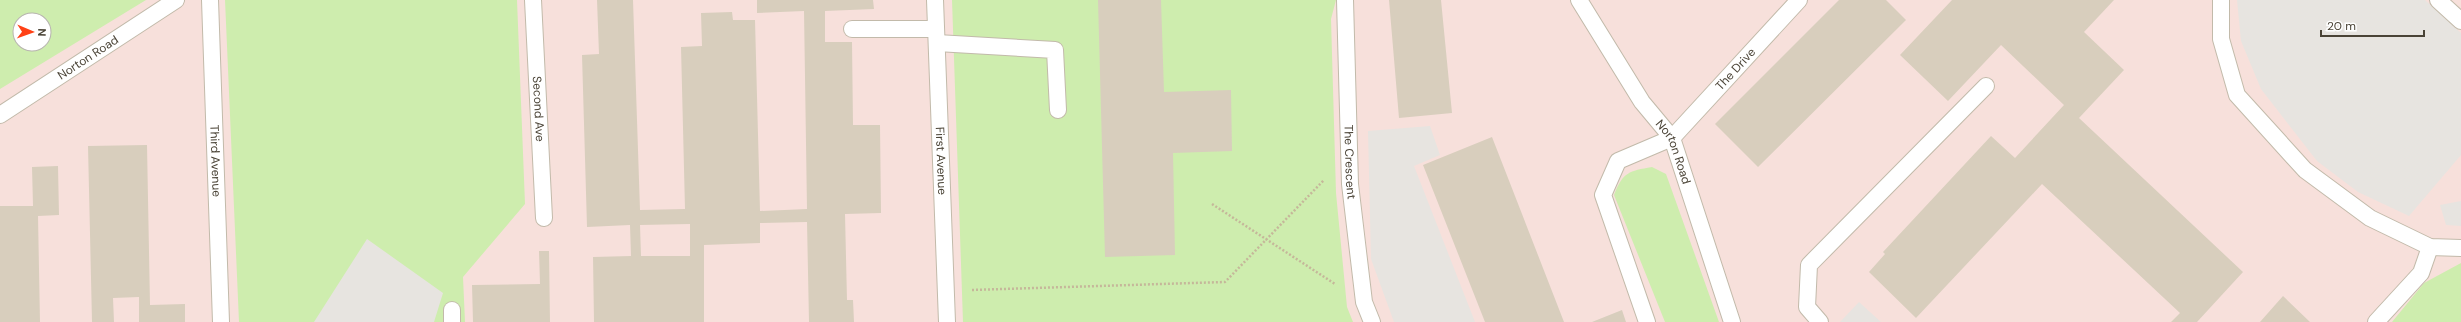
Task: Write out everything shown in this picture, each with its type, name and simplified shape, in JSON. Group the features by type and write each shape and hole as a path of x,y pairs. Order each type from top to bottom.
{"lane":[{"name":"Norton Road","path":"0,115 176,0"},
{"name":"Third Avenue","path":"210,0 221,322"},
{"name":"Second Ave","path":"533,0 544,218"},
{"name":"First Avenue","path":"935,0 947,322"},
{"name":"The Crescent","path":"1345,0 1350,184 1364,302 1372,322"},
{"name":"Norton Road","path":"1579,0 1642,102 1672,138 1732,322"},
{"name":"The Drive","path":"1672,138 1798,0"},
{"path":"2221,0 2221,39 2237,95 2306,170 2370,218 2430,247 2461,248"},
{"path":"2438,0 2461,21"},
{"path":"852,29 936,36 1055,50 1058,110"},
{"path":"1820,322 1807,307 1809,265 1986,86"},
{"path":"1647,322 1603,195 1618,161 1672,138"},
{"path":"2376,322 2421,273 2430,247"}],"path":[{"path":"946,291 1226,282 1349,153"},
{"path":"1212,204 1364,302"}],"shaded area":[{"path":"0,0 2461,0 2461,322 0,322"},
{"path":"2237,0 2425,0 2461,33 2461,155 2409,216 2358,192 2317,161 2261,89 2241,41"},
{"path":"1430,126 1440,155 1414,166 1475,322 1394,322 1371,259 1368,131"},
{"path":"2461,201 2461,226 2446,225 2440,205"},
{"path":"367,239 443,293 434,322 314,322"},
{"path":"1859,302 1881,322 1840,322"}],"green space":[{"path":"0,0 146,0 0,89"},
{"path":"225,0 517,0 525,204 463,277 465,322 239,322"},
{"path":"952,0 1336,0 1331,19 1336,193 1347,307 1353,322 963,322"},
{"path":"1652,167 1666,174 1719,322 1665,322 1614,195 1620,181 1628,174"},
{"path":"2461,263 2461,322 2392,322 2424,283"}],"building":[{"path":"597,0 633,0 640,210 685,209 681,47 702,46 701,13 732,12 733,20 755,20 760,211 807,209 804,11 757,13 757,0 873,0 874,9 825,11 825,42 852,42 853,125 880,125 881,213 845,214 847,300 853,300 854,322 809,322 807,222 760,223 760,243 704,245 704,322 594,322 593,257 631,256 630,225 587,227 582,55 599,54","holes":["690,224 690,256 641,256 640,225"]},
{"path":"1098,0 1161,0 1164,92 1231,90 1232,151 1173,153 1175,255 1105,257"},
{"path":"1389,0 1441,0 1452,113 1399,118"},
{"path":"1839,0 1886,0 1906,20 1758,167 1715,124"},
{"path":"1952,0 2114,0 2084,32 2124,70 2079,118 2243,272 2197,322 2171,322 2180,313 2042,184 1916,318 1869,272 1885,254 1883,252 1991,136 2015,158 2064,105 2001,45 1948,101 1900,55"},
{"path":"1492,137 1564,322 1485,322 1423,165"},
{"path":"147,145 150,305 185,304 185,322 139,322 139,297 113,298 114,322 92,322 88,146"},
{"path":"58,166 59,215 38,216 40,322 0,322 0,206 33,206 32,167"},
{"path":"539,251 549,251 550,322 473,322 472,285 540,284"},
{"path":"2283,296 2310,322 2260,322"},
{"path":"1622,310 1626,322 1592,322"}]}
